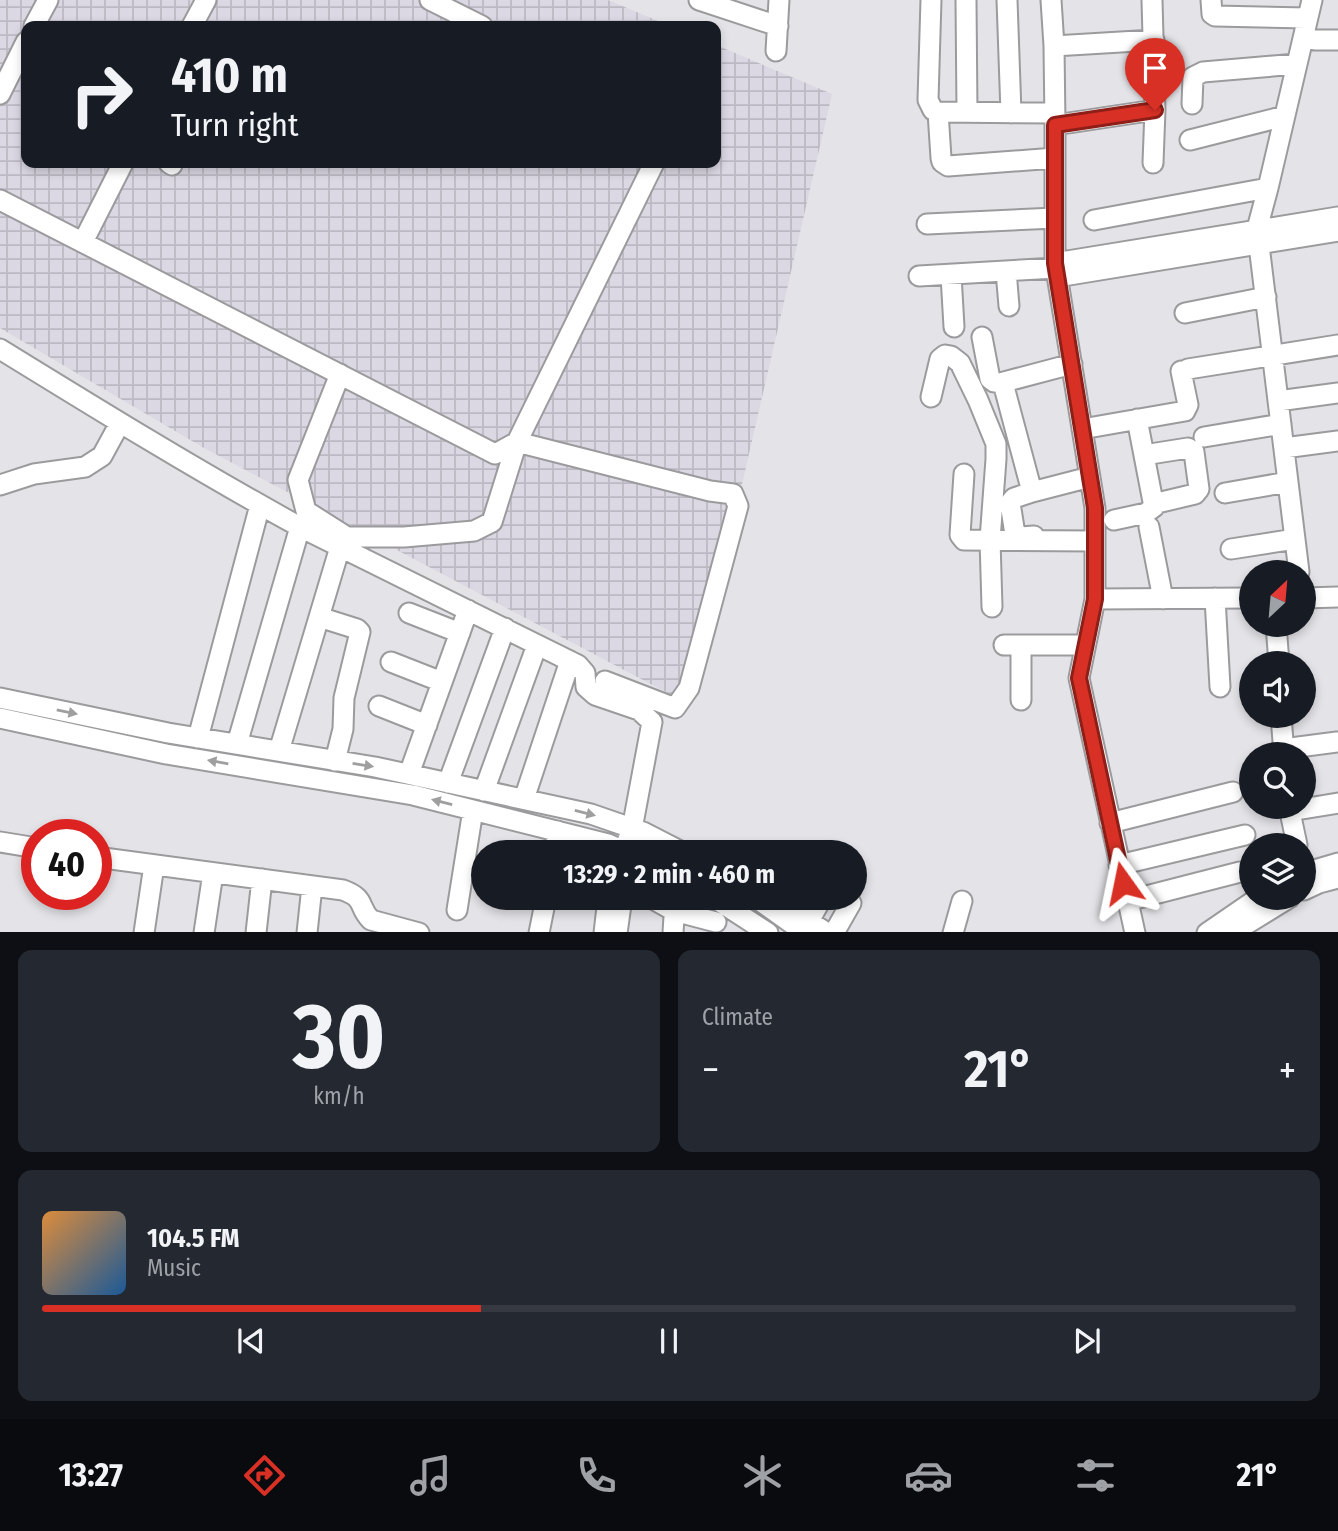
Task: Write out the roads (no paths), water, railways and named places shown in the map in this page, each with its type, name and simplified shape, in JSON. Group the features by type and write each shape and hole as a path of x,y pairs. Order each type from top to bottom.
{"street":[{"path":"37,21 48,0"},
{"path":"195,21 206,0"},
{"path":"430,0 472,21"},
{"path":"699,0 778,26"},
{"path":"776,51 779,0"},
{"path":"931,0 928,100 933,110 1011,113 1055,119 1155,110"},
{"path":"966,0 967,112"},
{"path":"1007,0 1011,113"},
{"path":"1051,0 1054,46 1056,270 1095,508 1095,599 1079,678 1135,932"},
{"path":"1152,0 1155,110 1153,163"},
{"path":"1211,0 1211,10 1215,16 1309,9 1268,188 1265,235 1266,297 1298,560"},
{"path":"1265,235 1324,0"},
{"path":"1054,46 1154,40"},
{"path":"1315,40 1338,40"},
{"path":"0,94 21,52"},
{"path":"1192,104 1193,77 1203,72 1297,64"},
{"path":"938,112 942,158 948,166 1055,158"},
{"path":"1190,140 1285,116"},
{"path":"83,242 120,168"},
{"path":"340,374 298,480 306,510 346,537 404,537 474,531 492,522 517,442 652,168"},
{"path":"1094,220 1268,188"},
{"path":"0,200 495,454 517,442 710,491 733,494 738,506 689,688 675,708 606,681"},
{"path":"919,276 1056,270 1265,235 1338,217"},
{"path":"927,224 1055,218"},
{"path":"1265,235 1338,231"},
{"path":"1006,271 1009,306"},
{"path":"951,275 954,327"},
{"path":"1185,313 1266,297"},
{"path":"982,337 990,379 994,382 1003,383 1072,364"},
{"path":"1082,429 1185,411 1188,405 1185,370 1338,345"},
{"path":"0,349 120,423 300,527 578,665 586,673 586,687 595,695 639,710 652,722 637,830 632,840"},
{"path":"931,397 940,359 945,355 951,356 960,363 967,376 996,444 990,540 992,607"},
{"path":"1003,383 1032,492"},
{"path":"1278,401 1338,393"},
{"path":"1114,520 1146,513 1154,507 1136,419"},
{"path":"0,485 34,474 85,467 102,456 120,423"},
{"path":"1204,437 1281,424"},
{"path":"1284,448 1338,441"},
{"path":"1143,455 1188,447 1194,452 1198,492 1153,504"},
{"path":"964,474 960,535 964,540 1095,541"},
{"path":"1042,536 1021,537 1015,534 1010,503 1014,498 1090,477"},
{"path":"1224,493 1289,482"},
{"path":"198,738 260,505"},
{"path":"237,744 300,527"},
{"path":"1149,527 1163,599"},
{"path":"1231,549 1296,539"},
{"path":"279,751 340,547"},
{"path":"1316,598 1338,597"},
{"path":"1215,598 1220,688"},
{"path":"1095,599 1239,598"},
{"path":"409,774 468,610"},
{"path":"409,613 460,633"},
{"path":"319,617 360,632 344,698 343,729 335,761"},
{"path":"448,783 505,628"},
{"path":"484,791 537,645"},
{"path":"1021,700 1012,645 1085,645"},
{"path":"524,799 570,661"},
{"path":"391,662 442,682"},
{"path":"0,698 198,738 409,774 591,814 657,840"},
{"path":"379,706 426,725"},
{"path":"0,718 166,754 413,795 593,840"},
{"path":"1316,746 1337,742"},
{"path":"1110,823 1233,792"},
{"path":"1316,806 1338,803"},
{"path":"457,910 473,810"},
{"path":"556,840 558,831"},
{"path":"1119,865 1239,836"},
{"path":"0,842 21,845"},
{"path":"112,859 343,890 355,894 361,901 364,924 371,920 415,932"},
{"path":"1316,869 1338,863"},
{"path":"144,932 154,864"},
{"path":"1127,901 1239,872"},
{"path":"204,932 213,873"},
{"path":"1316,884 1338,878"},
{"path":"256,932 262,879"},
{"path":"307,932 312,886"},
{"path":"953,932 961,901"},
{"path":"539,932 544,910"},
{"path":"604,932 607,910"},
{"path":"617,932 620,910"},
{"path":"625,932 627,910"},
{"path":"673,932 675,910"},
{"path":"686,910 716,927"},
{"path":"733,910 766,932"},
{"path":"779,910 818,930"},
{"path":"791,910 818,930"},
{"path":"818,930 820,910"},
{"path":"818,930 844,910"},
{"path":"1208,932 1241,910"},
{"path":"1233,932 1266,910"}]}
